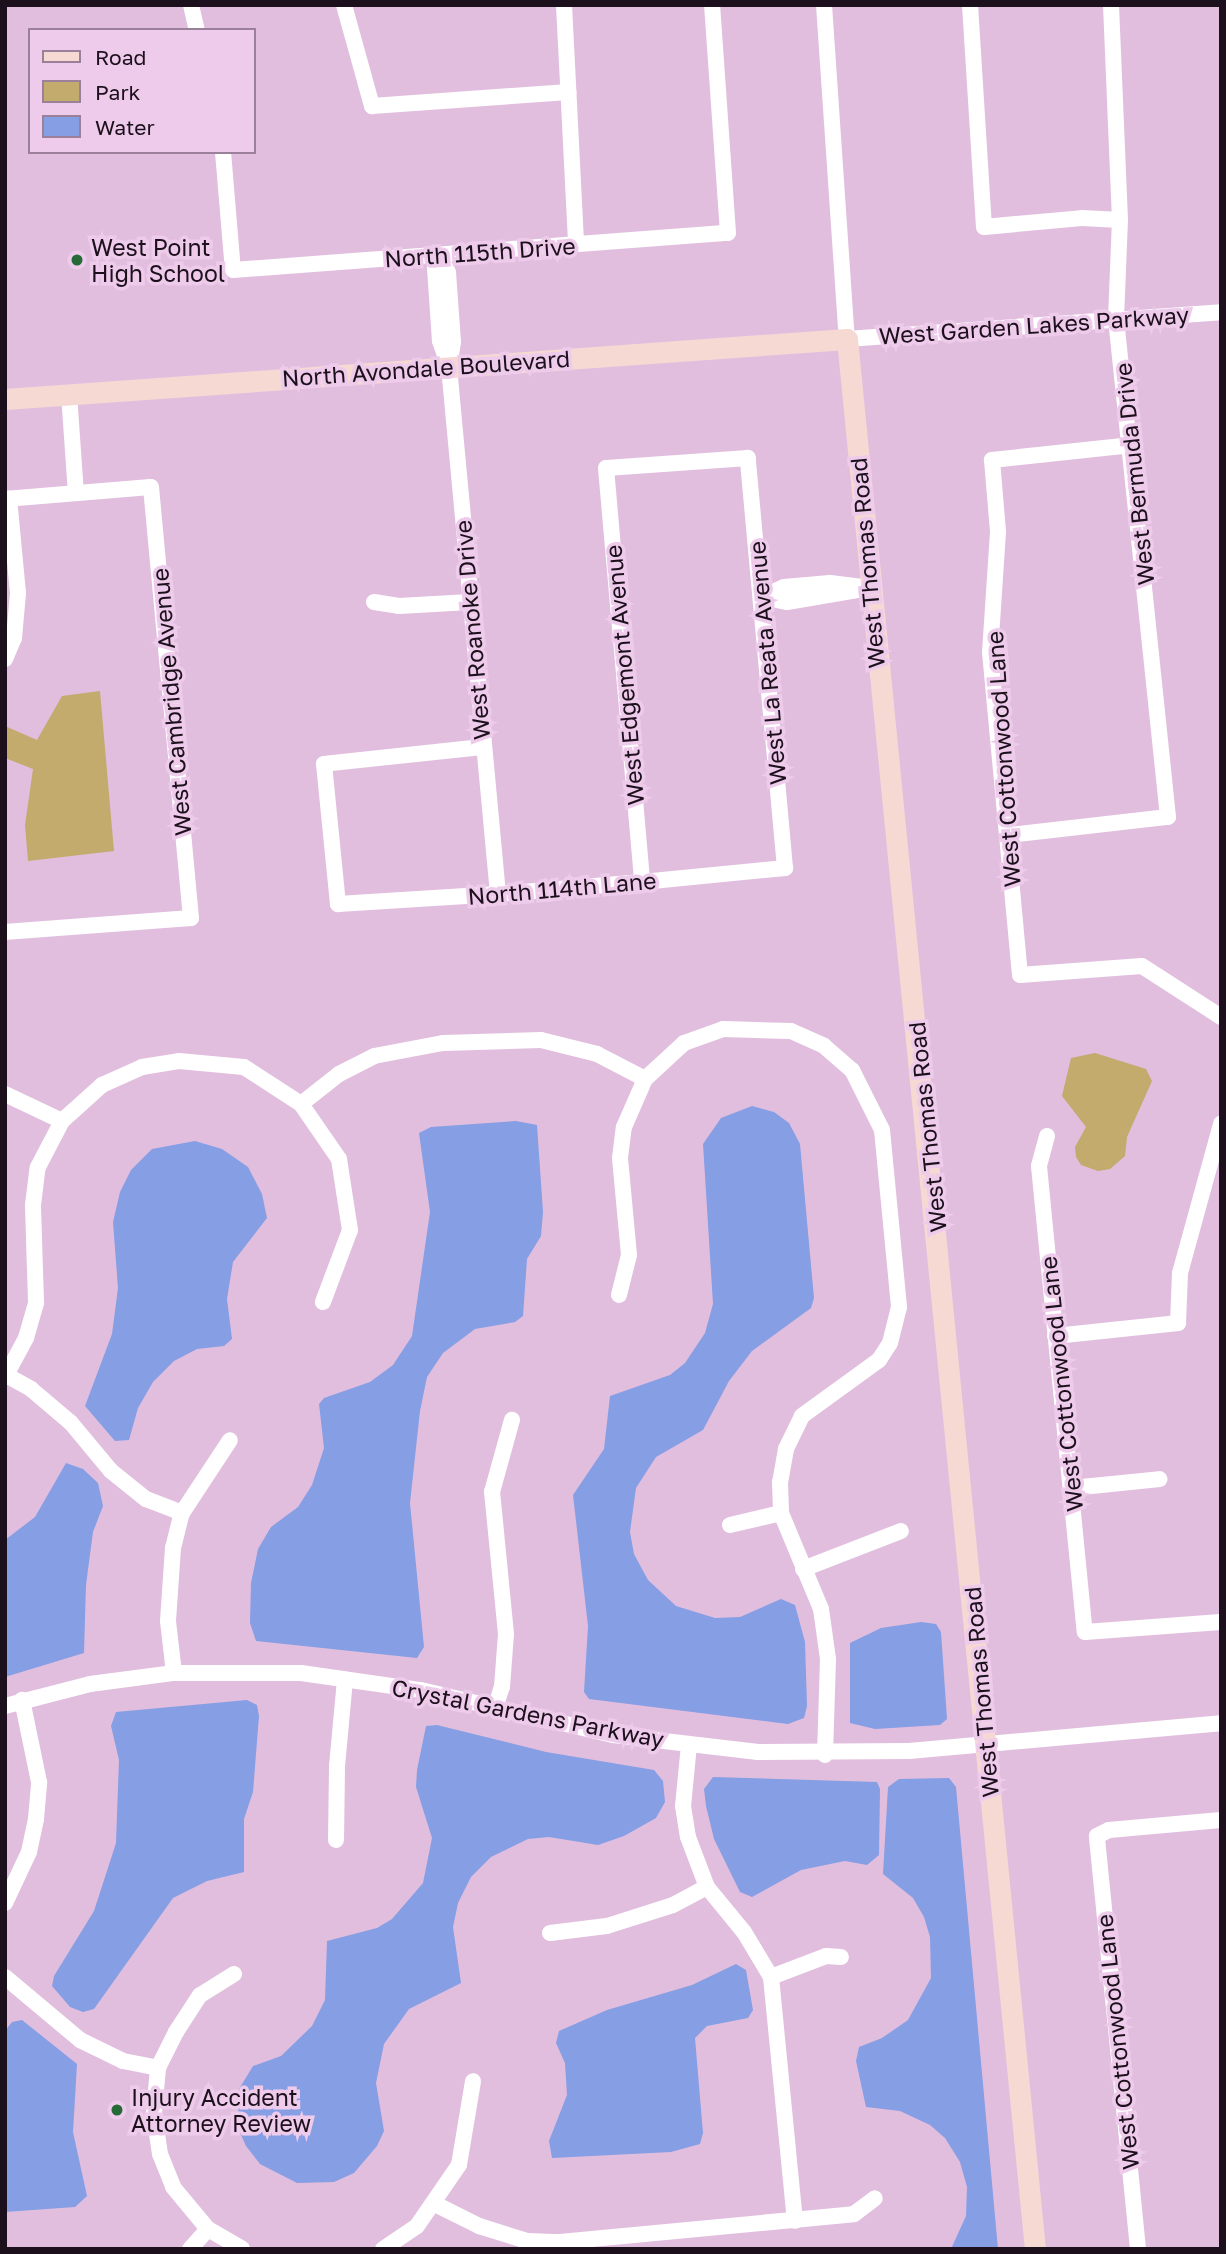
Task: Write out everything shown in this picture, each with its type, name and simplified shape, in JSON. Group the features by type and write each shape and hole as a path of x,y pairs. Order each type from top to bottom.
{"main road":[{"name":"North Avondale Boulevard","path":"5,399 847,339"},
{"name":"West Thomas Road","path":"847,339 869,588 921,1061 1035,2249"}],"street":[{"path":"191,5 197,28"},
{"path":"344,5 372,106 569,92"},
{"path":"564,5 576,244"},
{"name":"North 115th Drive","path":"223,154 233,270 728,233 712,5"},
{"name":"West Thomas Road","path":"824,5 847,339"},
{"path":"971,5 984,227 1082,218 1120,220"},
{"name":"West Bermuda Drive","path":"1009,835 1168,817 1132,445 1116,319 1120,220 1111,5"},
{"name":"West Roanoke Drive","path":"439,256 435,268 440,341 449,367 482,747 498,894"},
{"name":"West Garden Lakes Parkway","path":"847,339 1221,312"},
{"path":"5,659 14,638 18,593 7,498 76,493 69,394"},
{"name":"West Cottonwood Lane","path":"1132,445 992,460 998,532 990,652 1020,975 1142,967 1167,978 1221,1017"},
{"name":"West La Reata Avenue","path":"606,468 748,458 785,868"},
{"name":"West Edgemont Avenue","path":"606,468 642,882"},
{"name":"West Cambridge Avenue","path":"5,932 191,918 151,487 76,493"},
{"path":"761,597 784,587 830,583 869,588"},
{"path":"374,602 399,606 470,603"},
{"name":"North 114th Lane","path":"482,747 324,764 338,904 498,894 785,868"},
{"path":"619,1294 629,1255 620,1158 624,1127 645,1079 684,1044 723,1029 791,1031 824,1045 852,1070 882,1130 899,1307 890,1343 879,1360 802,1416 786,1449 780,1482 781,1513 821,1609 828,1659 825,1755"},
{"path":"301,1104 339,1074 374,1056 443,1043 541,1040 597,1054 645,1079"},
{"path":"182,1513 146,1499 111,1471 71,1423 32,1389 6,1376 26,1338 36,1302 33,1206 38,1167 62,1121 102,1084 142,1068 179,1061 244,1067 301,1104 339,1159 350,1230 324,1302"},
{"path":"5,1094 62,1121"},
{"path":"1055,1336 1178,1323 1180,1273 1221,1124"},
{"name":"West Cottonwood Lane","path":"1047,1136 1039,1166 1085,1632 1221,1622"},
{"path":"495,1708 502,1687 506,1634 492,1492 512,1420"},
{"path":"174,1673 169,1576 182,1513 230,1440"},
{"path":"1072,1488 1160,1479"},
{"path":"730,1525 781,1513"},
{"path":"803,1569 901,1531"},
{"name":"Crystal Gardens Parkway","path":"5,1706 90,1684 174,1673 301,1673 421,1690 613,1735 689,1745 825,1755 986,1746 1221,1723"},
{"path":"336,1840 337,1766 345,1679"},
{"path":"5,1903 29,1852 37,1807 34,1742 22,1700"},
{"path":"689,1745 683,1805 688,1837 707,1887 744,1932 771,1977 795,2221"},
{"name":"West Cottonwood Lane","path":"1138,2249 1097,1836 1109,1830 1221,1820"},
{"path":"550,1933 607,1926 673,1905 707,1887"},
{"path":"771,1977 825,1956 841,1957"},
{"path":"234,1974 200,1995 158,2068 154,2113 160,2154 173,2187 208,2230 242,2249"},
{"path":"5,1977 80,2040 123,2061 158,2068"},
{"path":"383,2249 417,2226 435,2204 459,2165 472,2081"},
{"path":"435,2204 479,2225 527,2241 549,2242 854,2214 876,2198"},
{"path":"190,2249 208,2230"}],"green space":[{"path":"100,691 114,851 28,861 25,825 33,769 5,758 5,726 37,740 62,696"},
{"path":"1095,1053 1146,1069 1152,1081 1127,1137 1125,1156 1110,1169 1098,1171 1081,1165 1076,1157 1075,1147 1086,1127 1062,1096 1071,1058"}],"water":[{"path":"752,1106 774,1112 789,1123 800,1144 814,1298 811,1308 752,1351 729,1381 703,1430 656,1457 636,1488 630,1532 634,1554 648,1580 676,1606 715,1618 740,1617 781,1599 795,1605 805,1642 807,1706 804,1718 788,1724 589,1699 584,1692 588,1626 573,1495 604,1449 610,1396 670,1375 685,1363 705,1333 713,1304 703,1144 721,1118"},
{"path":"516,1121 537,1125 543,1212 541,1236 527,1259 523,1316 515,1322 475,1329 443,1353 427,1377 420,1411 410,1503 424,1647 417,1658 256,1641 250,1623 251,1583 258,1549 271,1527 298,1507 312,1485 324,1448 319,1404 324,1398 370,1382 393,1365 412,1336 430,1212 419,1133 431,1127"},
{"path":"195,1141 222,1149 248,1167 262,1194 267,1218 233,1262 227,1299 232,1339 224,1346 197,1349 174,1361 153,1382 138,1408 129,1440 115,1441 85,1406 112,1334 118,1288 113,1222 120,1192 131,1170 152,1149"},
{"path":"66,1463 83,1469 98,1483 103,1506 93,1532 86,1585 84,1653 5,1677 5,1540 35,1517"},
{"path":"921,1622 936,1624 941,1632 947,1719 940,1725 875,1729 850,1723 850,1643 881,1628"},
{"path":"247,1700 257,1705 259,1716 253,1792 244,1819 244,1872 207,1881 173,1898 94,2009 83,2012 70,2007 52,1986 54,1976 94,1911 116,1843 119,1760 111,1726 116,1712"},
{"path":"437,1725 546,1752 654,1770 663,1781 665,1802 656,1818 624,1836 598,1845 549,1837 528,1839 491,1857 471,1877 458,1903 453,1927 461,1983 409,2009 384,2044 376,2083 384,2131 377,2146 354,2173 334,2182 297,2183 260,2164 246,2146 238,2128 239,2089 253,2066 281,2056 312,2026 325,2000 327,1941 377,1928 392,1919 423,1883 432,1838 416,1787 417,1770 426,1726"},
{"path":"713,1777 877,1782 880,1789 879,1855 867,1865 845,1861 801,1870 752,1897 740,1892 714,1839 706,1806 704,1789"},
{"path":"949,1778 956,1787 998,2249 951,2249 966,2216 967,2187 960,2162 945,2138 930,2125 900,2111 866,2107 856,2061 859,2047 882,2038 908,2020 931,1978 930,1937 924,1917 913,1898 883,1874 888,1787 899,1779"},
{"path":"736,1964 746,1970 753,2010 748,2018 707,2026 695,2038 703,2133 700,2144 671,2152 552,2158 549,2141 567,2095 565,2063 556,2043 559,2031 607,2010 692,1985"},
{"path":"22,2020 77,2064 73,2132 87,2196 75,2207 5,2212 5,2031 12,2022"}],"place":[{"name":"West Point High School","path":"77,260"},
{"name":"Injury Accident Attorney Review","path":"117,2110"}]}
